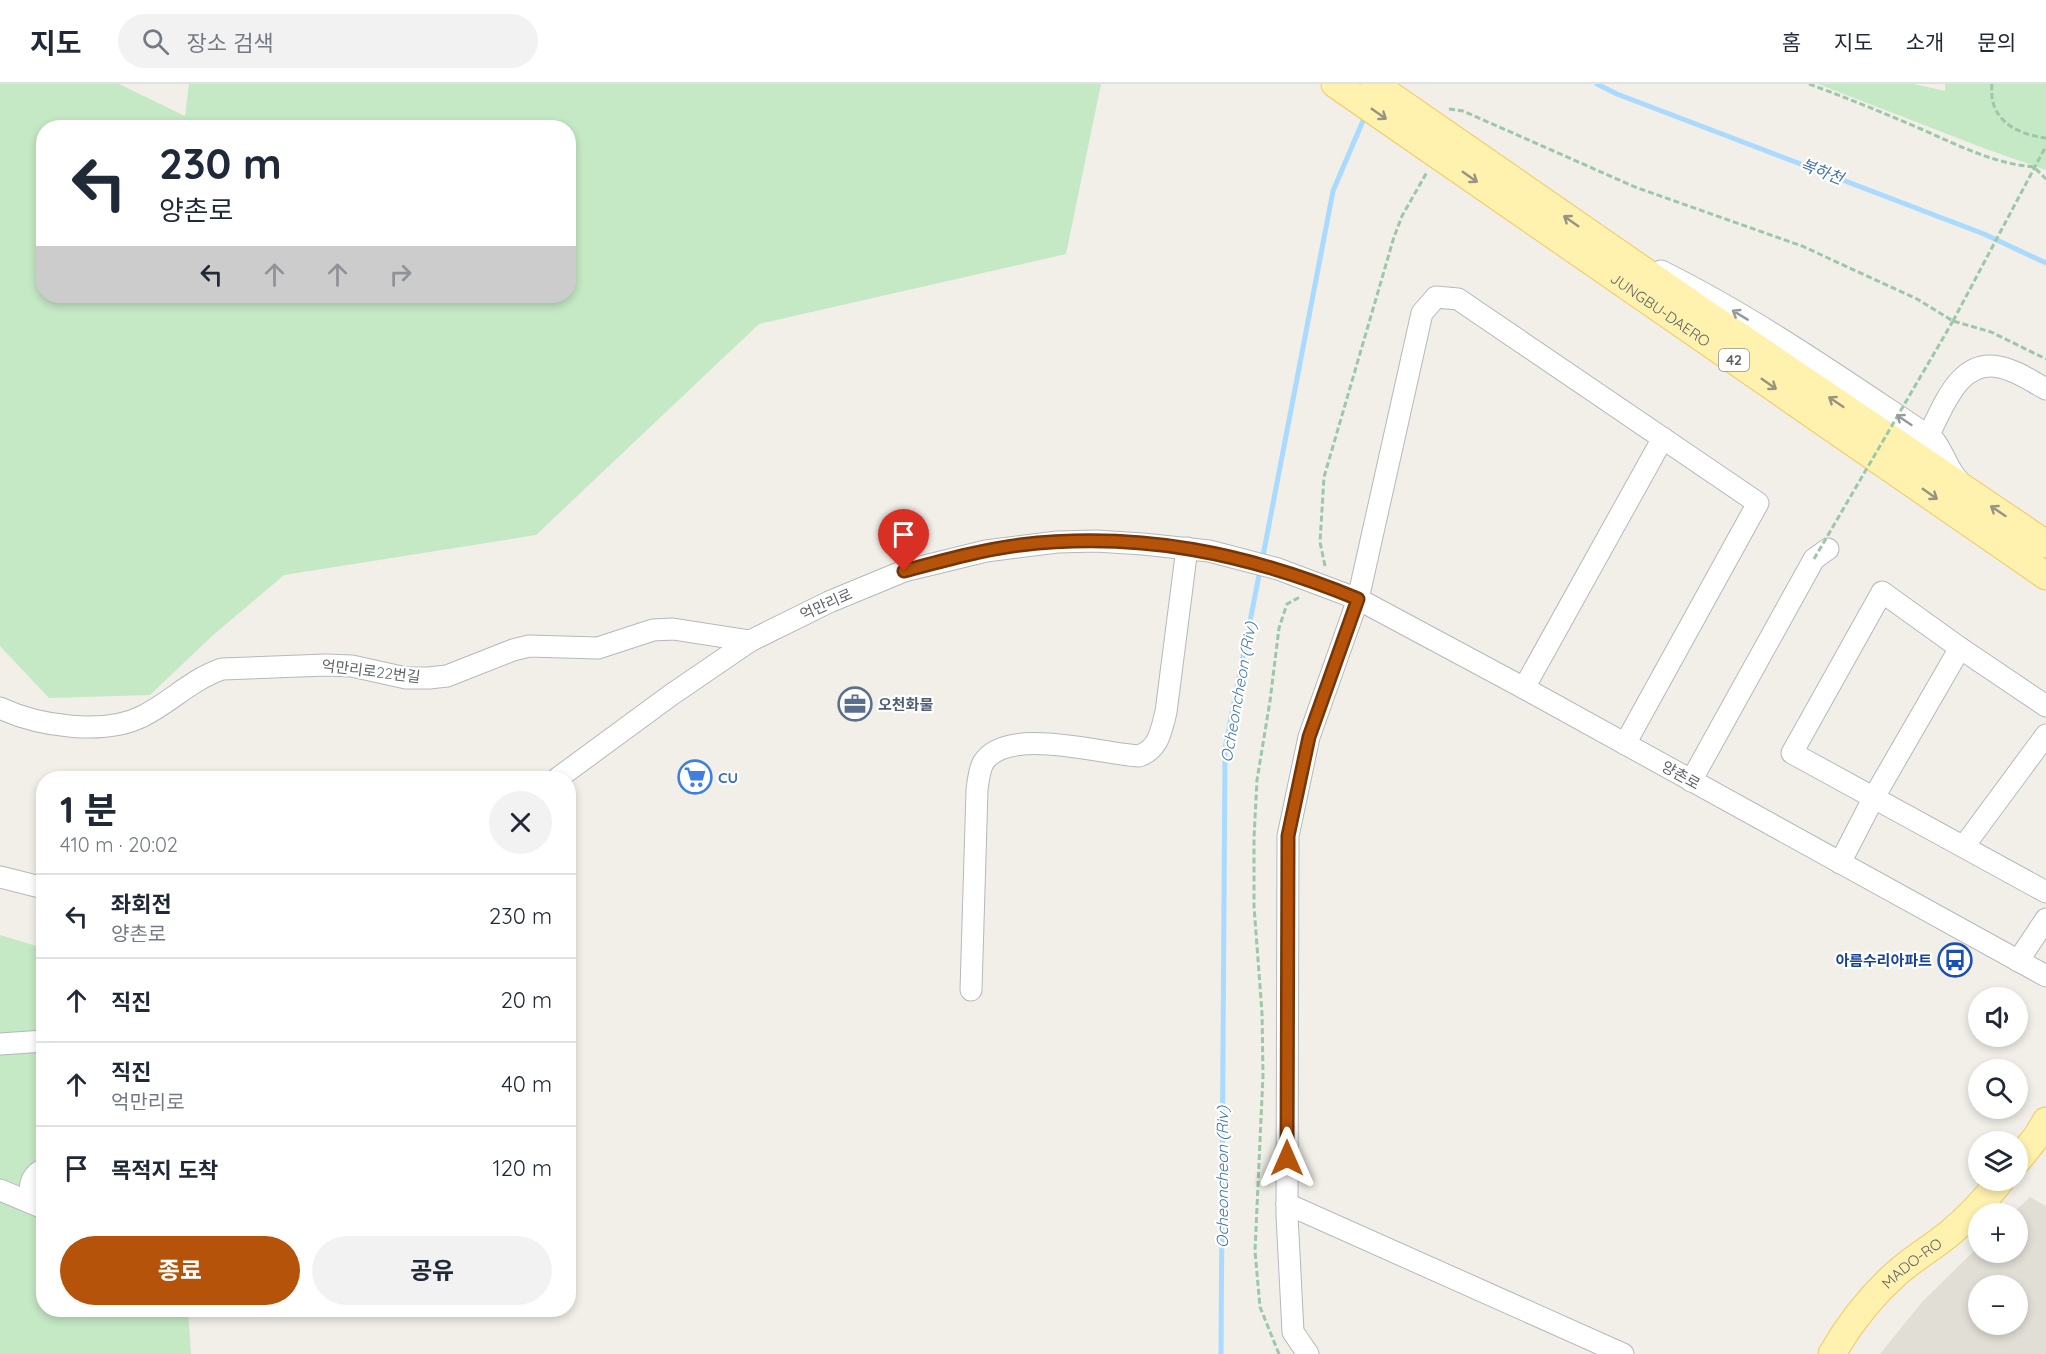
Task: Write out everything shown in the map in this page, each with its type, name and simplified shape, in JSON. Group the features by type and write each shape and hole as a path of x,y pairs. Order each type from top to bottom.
{"main road":[{"name":"JUNGBU-DAERO","path":"1335,84 1429,124 2046,544"},
{"name":"42","path":"1374,84 1429,124"},
{"name":"JUNGBU-DAERO","path":"1429,124 2046,576"},
{"path":"2028,1148 2043,1130"},
{"name":"MADO-RO","path":"1832,1354 1842,1336 1866,1304 1898,1271 1949,1233 1981,1205 1992,1191"}],"street":[{"path":"1605,244 1698,290 1814,359 1928,436 1939,446 1952,475 1970,493"},
{"path":"1308,1354 1293,1332 1287,1204 1288,836 1309,737 1358,599 1422,313 1436,297 1458,299 1758,502 1625,744"},
{"path":"1928,436 1958,382 1967,373 1978,368 1997,366 2046,388"},
{"path":"1524,688 1663,438"},
{"name":"억만리로","path":"568,771 671,695 750,641 867,585 904,571 1020,545 1096,541 1209,551 1269,566 1312,580"},
{"path":"971,990 977,790 983,764 991,754 1003,747 1020,744 1044,743 1139,756 1148,753 1160,734 1166,712 1187,548"},
{"path":"1691,781 1821,554"},
{"name":"양촌로","path":"1312,580 1358,599 1524,688 2046,976"},
{"path":"2046,706 1882,592 1792,753 2046,892"},
{"name":"억만리로22번길","path":"0,708 19,717 42,722 74,726 107,726 143,716 193,682 222,669 352,666 406,678 429,678 447,676 529,646 598,648 653,630 673,628 750,641"},
{"path":"1840,862 1874,797 1960,648"},
{"path":"1964,846 2046,735"},
{"path":"0,877 36,886"},
{"path":"2018,962 2046,919"},
{"path":"0,1044 36,1042"},
{"path":"0,1190 36,1172"},
{"path":"36,1176 30,1186 30,1192 36,1202"},
{"path":"0,1190 36,1205"},
{"path":"1287,1204 1623,1354"}],"path":[{"path":"1809,84 1987,158 2013,165 2034,167 2046,179"},
{"path":"1992,84 1993,107 2000,118 2024,134 2046,138"},
{"path":"1429,124 1463,111 1635,187 1802,246 1917,299 1953,321 1991,332 2046,359"},
{"path":"1821,554 1953,321 2046,146"}],"shaded area":[{"path":"2030,1197 2046,1206 2046,1354 1880,1354 1922,1302 1968,1257 1968,1263 2028,1263 2028,1203 2024,1203"}],"green space":[{"path":"0,84 119,84 185,116 189,84 1101,84 1066,254 759,324 536,535 284,575 212,636 150,695 49,698 0,646"},
{"path":"1818,84 1914,84 1945,91 1945,84 2046,84 2046,170 1986,149"},
{"path":"0,935 36,946 36,1317 188,1317 191,1354 0,1354"}],"waterway":[{"name":"복하천","path":"1597,84 1617,94 1984,234 2046,263"},
{"name":"Ocheoncheon (Riv)","path":"1262,561 1333,191 1365,116"},
{"name":"Ocheoncheon (Riv)","path":"1221,1354 1225,749 1260,570"}],"place":[{"name":"오천화물","path":"855,704"},
{"name":"CU","path":"695,777"},
{"name":"아름수리아파트","path":"1955,960"}],"route":[{"path":"904,571 966,555 1020,545 1096,541 1209,551 1241,558 1278,569 1358,599 1309,737 1288,836 1287,1158"}]}
